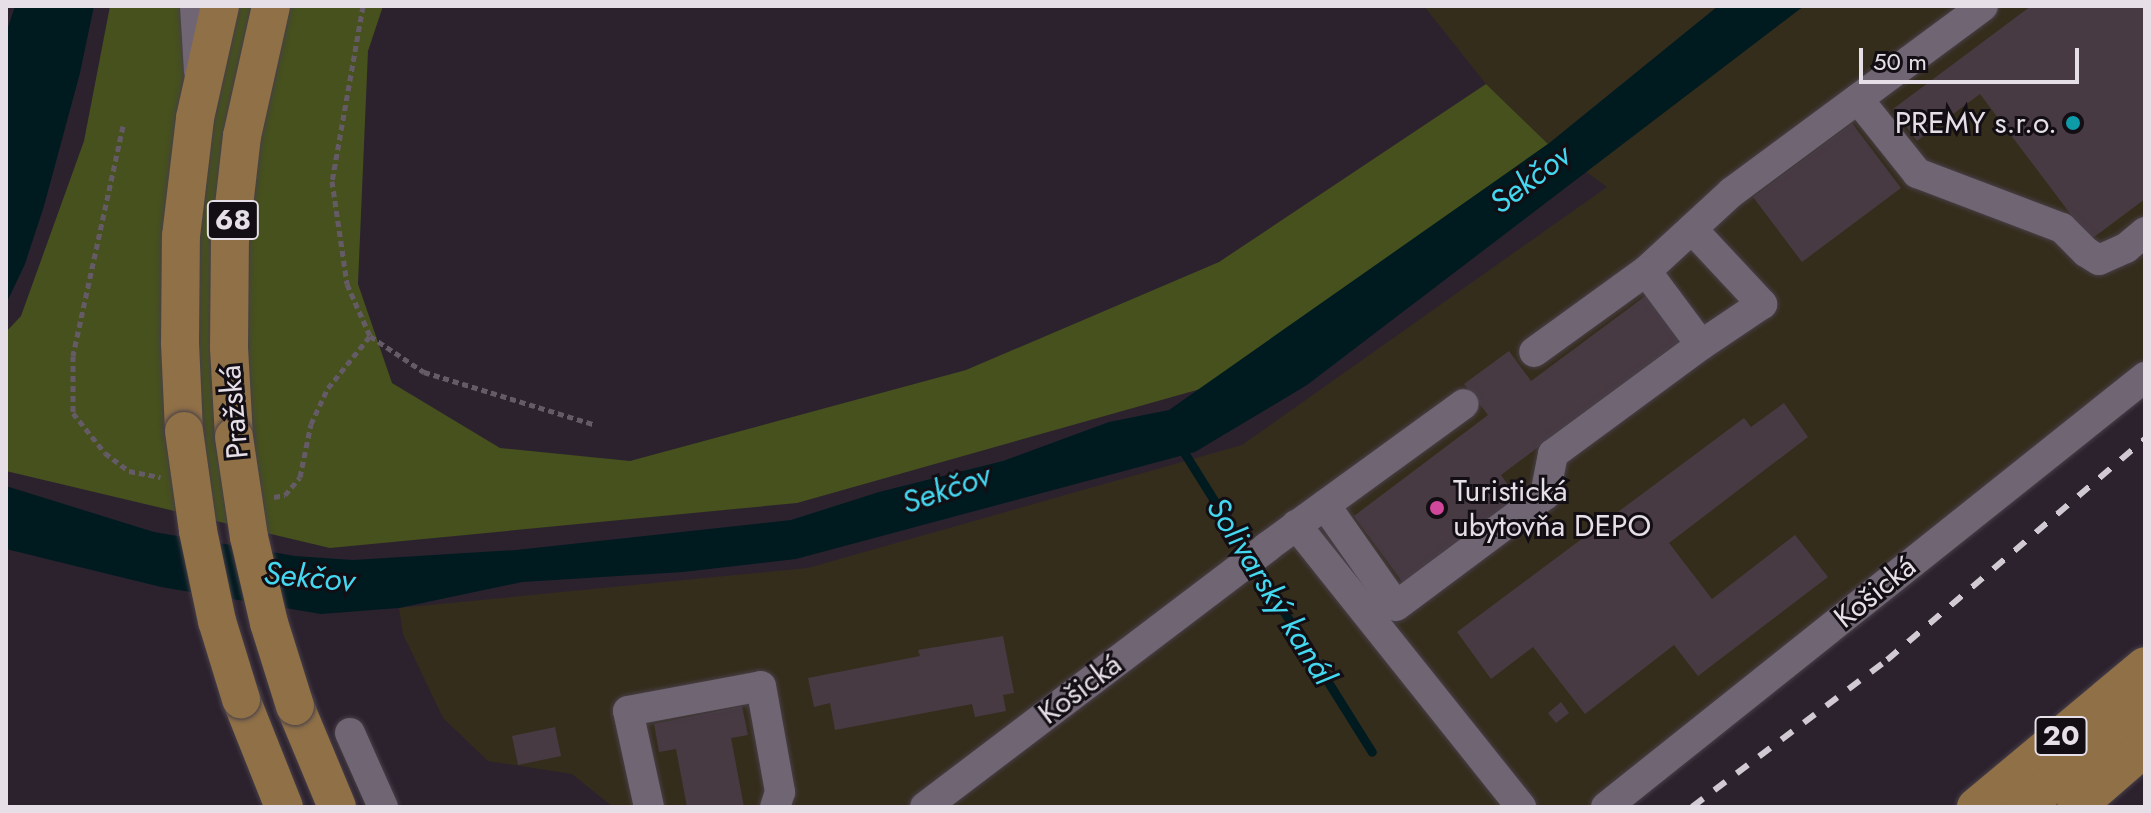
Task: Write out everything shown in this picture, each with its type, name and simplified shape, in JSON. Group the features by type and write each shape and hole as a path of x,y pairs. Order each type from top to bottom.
{"main road":[{"name":"Pražská","path":"220,6 201,91 181,236 180,344 184,431 198,531 217,621 241,699 284,807"},
{"name":"Pražská","path":"271,6 242,136 230,241 229,348 234,437 249,537 269,623 295,706 337,807"},
{"name":"20","path":"1976,807 2145,666"},
{"path":"2024,807 2145,704"},
{"path":"2076,807 2145,747"}],"street":[{"path":"195,6 201,91"},
{"path":"1534,352 1646,271 1732,192 1983,6"},
{"path":"1858,99 1917,173 2062,228 2086,252 2099,260 2126,248 2145,232"},
{"path":"1325,505 1396,606 1545,495 1553,454 1701,345 1770,299 1692,229"},
{"path":"1646,271 1701,345"},
{"name":"Košická","path":"1606,807 2145,377"},
{"name":"Košická","path":"925,807 1296,525 1464,404"},
{"path":"1296,525 1521,807"},
{"path":"649,807 628,711 761,686 780,792 775,807"},
{"path":"350,733 383,807"}],"path":[{"path":"363,6 332,181 347,284 370,336 424,372 593,424"}],"shaded area":[{"path":"1424,6 2145,6 2145,390 1623,807 613,807 572,774 488,761 443,718 403,634 399,608 808,568 1242,445 1607,187 1548,144 1486,84"}],"green space":[{"path":"110,6 383,6 368,51 358,284 392,383 500,448 630,461 966,370 1219,262 1486,84 1548,144 1211,386 797,503 330,548 6,471 6,332 21,316 84,141"}],"water":[{"path":"15,6 94,6 80,73 44,206 25,264 6,304 6,33"},
{"name":"Sekčov","path":"1718,6 1804,6 1307,385 1195,452 796,559 683,572 522,582 399,608 321,614 161,587 6,549 6,486 154,532 295,556 353,560 516,550 791,520 879,492 1003,461 1109,422 1169,410 1548,144"}],"building":[{"name":"PREMY s.r.o.","path":"2031,6 2145,6 2145,199 2090,240 1980,94 1917,141 1893,109"},
{"path":"1852,123 1901,188 1802,262 1753,197"},
{"path":"1648,294 1682,340 1501,475 1517,498 1403,583 1354,516 1488,415 1464,384 1509,351 1531,381"},
{"path":"1784,403 1808,437 1669,543 1712,599 1795,535 1828,577 1698,676 1674,645 1585,714 1533,647 1491,679 1457,632 1744,418 1751,427"},
{"path":"1003,636 1014,693 1003,695 1006,711 975,717 972,704 835,730 830,703 814,707 808,678 920,656 918,650"},
{"path":"1561,702 1569,713 1556,723 1548,713"},
{"path":"742,706 748,735 731,738 744,807 687,807 676,749 659,752 654,724"},
{"path":"555,727 561,756 518,765 512,736"}],"waterway":[{"name":"Solivarský kanál","path":"1180,446 1372,752"}],"railway":[{"path":"1692,807 1887,660 2145,439"}],"place":[{"name":"PREMY s.r.o.","path":"2073,123"},
{"name":"Turistická ubytovňa DEPO","path":"1437,508"}]}
